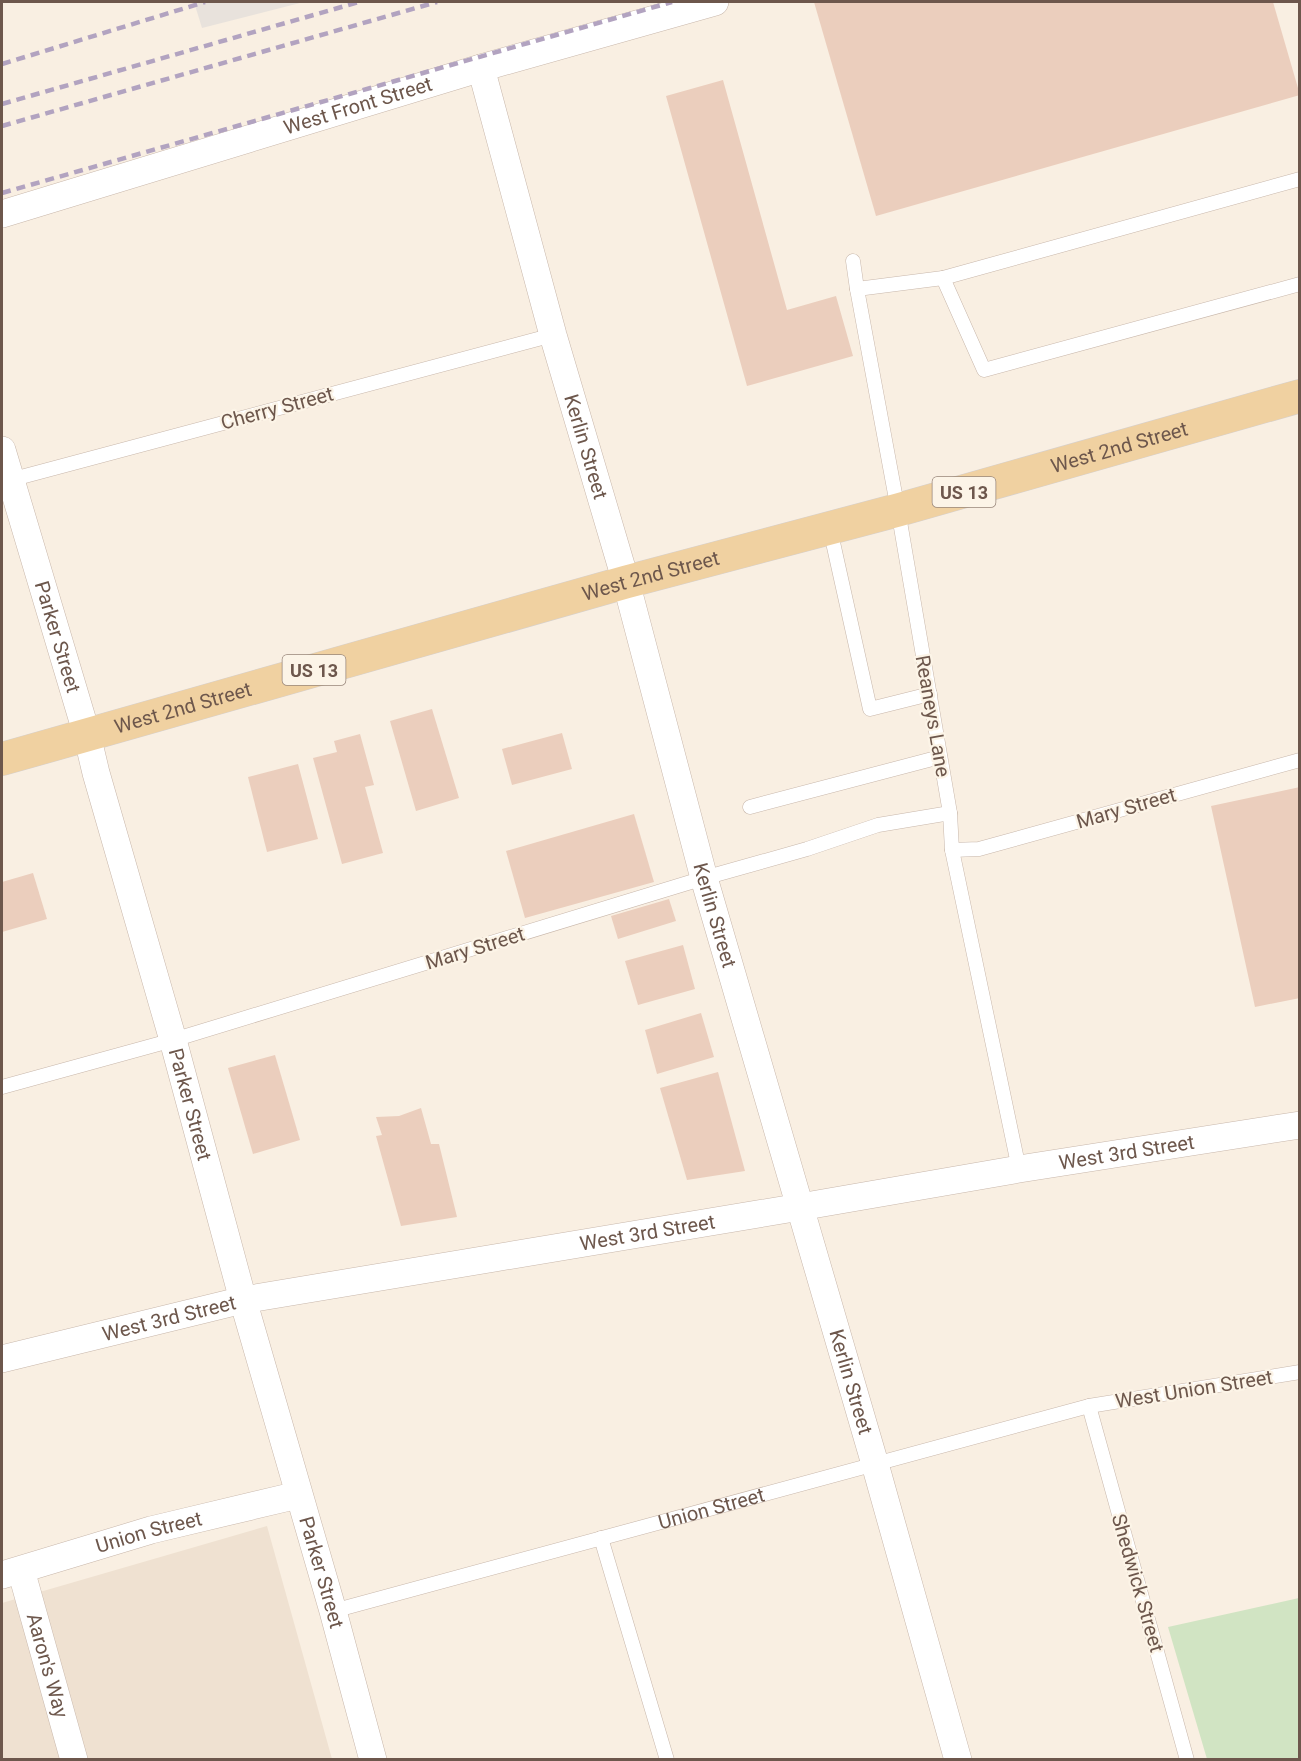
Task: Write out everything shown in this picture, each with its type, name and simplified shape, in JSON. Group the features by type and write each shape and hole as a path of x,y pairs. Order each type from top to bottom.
{"main road":[{"name":"West 2nd Street","path":"2,759 626,582 898,510 1299,396"}],"street":[{"name":"West Front Street","path":"2,214 481,68 716,2"},
{"name":"Kerlin Street","path":"481,68 553,335 626,582 704,878 875,1464 958,1760"},
{"name":"Parker Street","path":"2,450 6,481 87,735 373,1760"},
{"name":"West 3rd Street","path":"2,1359 243,1299 1019,1169 1299,1125"},
{"name":"Union Street","path":"11,1572 151,1530 298,1494"},
{"name":"Aaron's Way","path":"11,1572 74,1760"}],"lane":[{"path":"856,290 944,278 1299,179"},
{"name":"Reaneys Lane","path":"853,261 856,290 930,694 950,813 952,850 1019,1169"},
{"path":"944,278 984,370 1299,284"},
{"name":"Cherry Street","path":"6,481 553,335"},
{"path":"830,528 870,709 930,694"},
{"path":"750,807 940,757"},
{"name":"Mary Street","path":"952,850 979,849 1299,760"},
{"name":"Mary Street","path":"2,1087 173,1040 704,878 807,849 878,825 950,813"},
{"name":"West Union Street","path":"1089,1406 1299,1372"},
{"name":"Union Street","path":"333,1611 1089,1406"},
{"name":"Shedwick Street","path":"1089,1406 1187,1760"},
{"path":"601,1538 667,1760"}],"shaded area":[{"path":"194,2 304,2 202,28"},
{"path":"267,1526 332,1759 2,1760 2,1603"}],"green space":[{"path":"1299,1598 1299,1759 1207,1759 1168,1627"}],"building":[{"path":"814,2 1273,2 1300,95 876,216"},
{"path":"723,80 787,310 836,296 853,356 747,386 666,96"},
{"path":"432,709 459,798 416,811 390,721"},
{"path":"562,733 572,769 512,785 502,749"},
{"path":"360,734 374,785 365,787 383,853 342,864 313,758 337,752 334,741"},
{"path":"298,764 318,839 267,852 248,777"},
{"path":"1300,787 1300,998 1255,1007 1211,806"},
{"path":"634,814 654,882 525,918 506,851"},
{"path":"33,873 47,919 2,932 2,882"},
{"path":"669,899 676,921 618,939 611,916"},
{"path":"683,945 695,989 638,1005 625,961"},
{"path":"701,1013 714,1057 657,1074 645,1030"},
{"path":"275,1055 300,1140 253,1154 228,1068"},
{"path":"718,1072 745,1171 687,1180 660,1088"},
{"path":"421,1108 431,1144 439,1144 457,1217 401,1226 376,1136 382,1135 376,1117 399,1116"}],"railway":[{"path":"2,64 205,2"},
{"path":"2,104 359,2"},
{"path":"2,126 437,2"},
{"path":"2,193 672,2"}]}
